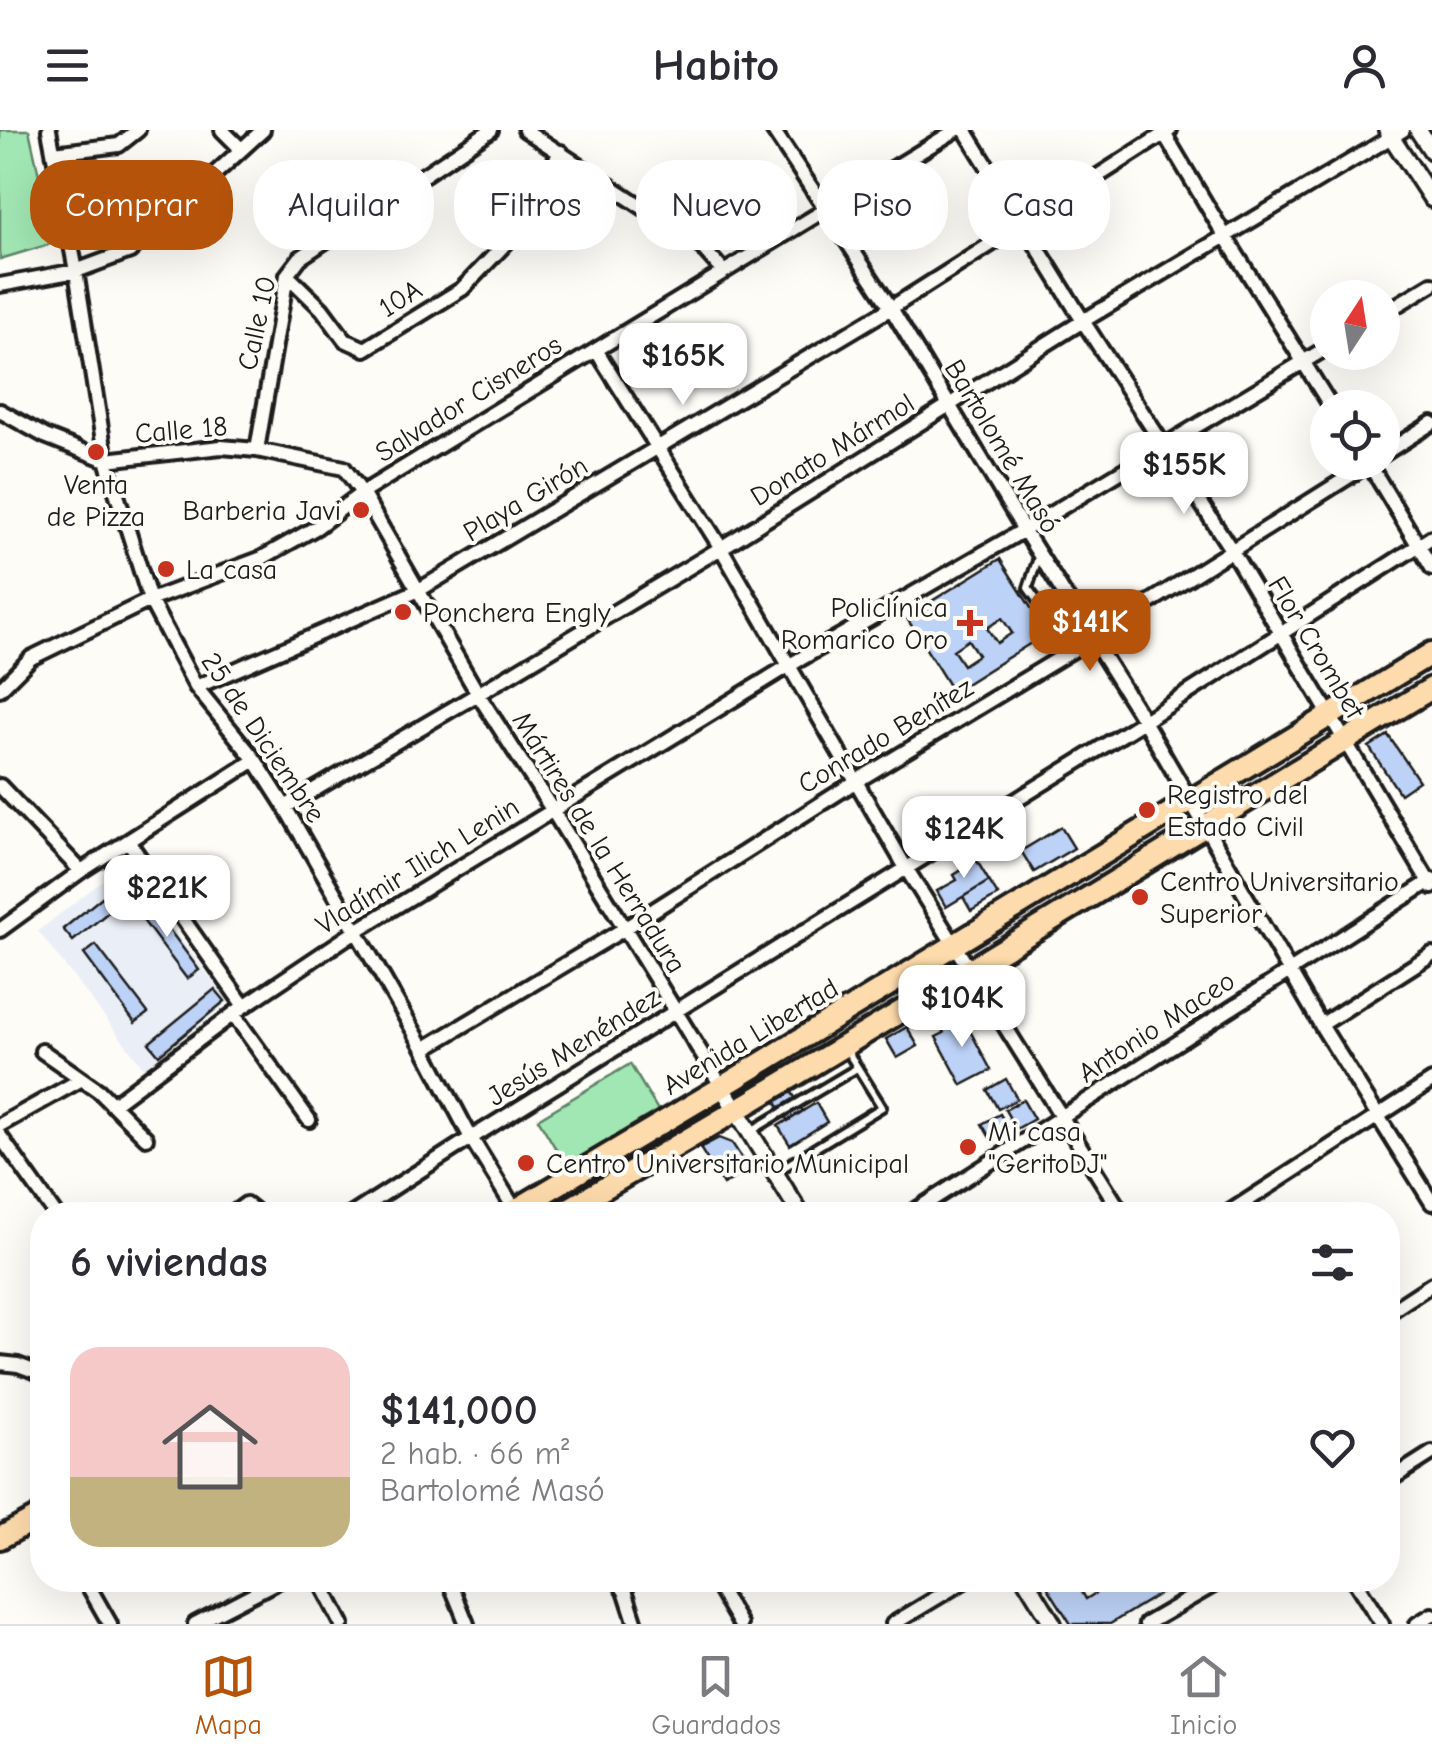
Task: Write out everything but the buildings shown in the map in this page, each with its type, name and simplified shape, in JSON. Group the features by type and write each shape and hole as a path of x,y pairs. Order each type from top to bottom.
{"main road":[{"name":"Avenida Libertad","path":"531,1202 1432,653"},
{"name":"Avenida Libertad","path":"581,1202 737,1112 1432,688"},
{"path":"0,1538 30,1522"}],"street":[{"name":"25 de Diciembre","path":"49,130 106,460 150,600 196,687 255,760 285,807 507,1202"},
{"path":"54,152 118,145 138,130"},
{"path":"222,130 241,150"},
{"path":"0,285 76,272 130,251 264,130"},
{"name":"Calle 10","path":"257,450 287,275 300,258 491,130"},
{"path":"525,130 700,246 724,272"},
{"name":"Bartolomé Masó","path":"773,130 817,197"},
{"name":"Salvador Cisneros","path":"908,160 956,130"},
{"name":"Flor Crombet","path":"965,130 983,160"},
{"path":"1418,130 1432,151"},
{"path":"1166,131 1225,236 1321,390"},
{"name":"Playa Girón","path":"1110,167 1166,131"},
{"path":"1394,132 1432,199"},
{"name":"Donato Mármol","path":"285,807 721,548 1394,132"},
{"name":"10A","path":"287,275 322,308 345,340 365,349 472,278 506,243 561,152"},
{"name":"Salvador Cisneros","path":"0,689 31,658 150,600 262,558 316,527 362,493 817,216"},
{"name":"Bartolomé Masó","path":"852,250 1144,721 1288,970 1432,1203"},
{"name":"Playa Girón","path":"196,687 419,590 981,250"},
{"name":"Flor Crombet","path":"1038,250 1232,551 1431,883"},
{"path":"1400,303 1432,284"},
{"path":"596,350 721,548 952,944 1115,1202"},
{"name":"Vladímir Ilich Lenin","path":"112,1105 239,1010 356,931 790,665 1310,358"},
{"name":"Calle 18","path":"0,411 45,436 106,460 221,447 257,450 344,468 362,493"},
{"path":"1400,444 1432,423"},
{"name":"Conrado Benítez","path":"424,1049 624,929 1343,480"},
{"path":"1380,480 1432,568"},
{"name":"Mártires de la Herradura","path":"362,493 478,694 793,1202"},
{"name":"Jesús Menéndez","path":"371,1202 1144,721 1432,536"},
{"path":"0,930 81,871 255,760"},
{"path":"0,786 81,871"},
{"path":"128,841 310,1120"},
{"name":"Antonio Maceo","path":"928,1202 1288,970 1431,883"},
{"path":"1321,1025 1432,954"},
{"path":"42,1051 99,1090 146,1138"},
{"path":"0,1125 82,1079"},
{"path":"1245,1202 1432,1081"},
{"path":"0,1136 47,1202"},
{"path":"1400,1304 1432,1284"},
{"path":"0,1363 30,1370"},
{"path":"1400,1473 1432,1453"},
{"path":"92,1592 110,1624"},
{"path":"195,1624 257,1592"},
{"path":"326,1592 342,1624"},
{"path":"454,1592 467,1624"},
{"path":"625,1592 636,1624"},
{"path":"721,1592 740,1624"},
{"path":"893,1624 946,1592"},
{"path":"1033,1592 1053,1624"},
{"path":"1146,1624 1201,1592"},
{"path":"1362,1592 1382,1624"},
{"path":"1417,1624 1432,1615"}],"lane":[{"path":"1039,554 1028,588 1046,612 1082,622"},
{"path":"774,1172 882,1107 844,1046"},
{"path":"750,1132 857,1068"}],"shaded area":[{"path":"123,865 229,1002 144,1068 38,931"}],"green space":[{"path":"0,130 29,130 36,160 30,160 30,250 0,259"},
{"path":"630,1064 661,1115 568,1169 538,1119"}],"place":[{"name":"Venta de Pizza","path":"96,452"},
{"name":"Barberia Javi","path":"361,510"},
{"name":"La casa","path":"166,569"},
{"name":"Ponchera Engly","path":"403,612"},
{"name":"Policlínica Romarico Oro","path":"970,623"},
{"name":"Registro del Estado Civil","path":"1147,810"},
{"name":"Centro Universitario Superior","path":"1140,897"},
{"name":"Mi casa \"GeritoDJ\"","path":"968,1147"},
{"name":"Centro Universitario Municipal","path":"526,1163"}]}
